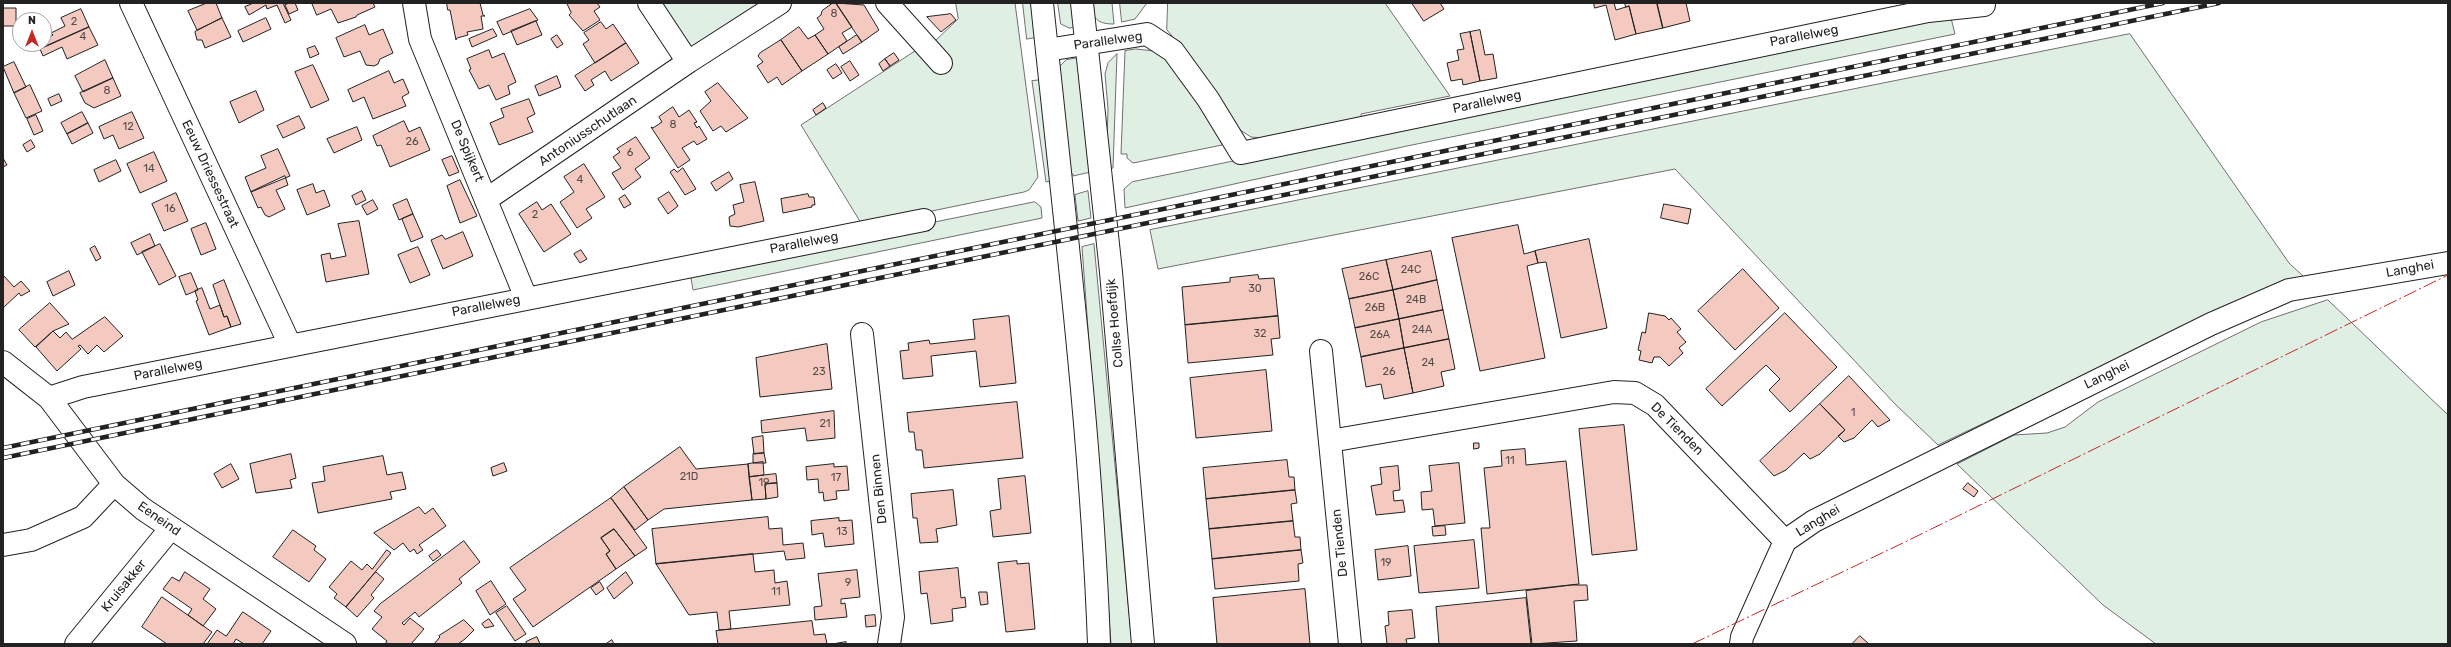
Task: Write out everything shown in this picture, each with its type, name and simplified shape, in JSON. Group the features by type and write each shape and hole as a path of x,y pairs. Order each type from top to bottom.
{"street":[{"name":"Eeuw Driessestraat","path":"131,3 290,345"},
{"name":"De Spijkert","path":"414,3 420,39 487,199 526,298"},
{"path":"649,3 688,62"},
{"name":"Antoniusschutlaan","path":"487,199 688,62 780,3"},
{"path":"887,3 941,64"},
{"path":"1042,3 1071,279 1096,558 1099,644"},
{"name":"Collse Hoefdijk","path":"1082,3 1088,43 1111,272 1143,644"},
{"name":"Parallelweg","path":"1046,50 1147,34 1172,51 1208,99 1241,153 1920,12 1984,5"},
{"name":"Parallelweg","path":"50,398 83,387 924,220"},
{"name":"Langhei","path":"1785,541 1814,521 2011,421 2211,324 2289,290 2448,263"},
{"name":"Den Binnen","path":"862,334 893,617 889,644"},
{"name":"De Tienden","path":"1321,351 1350,644"},
{"name":"Eeneind","path":"3,362 50,398 114,484 143,509 345,644"},
{"name":"De Tienden","path":"1330,441 1614,392 1635,393 1654,405 1785,541"},
{"path":"3,546 31,540 83,517 114,484"},
{"name":"Kruisakker","path":"76,644 171,528"},
{"path":"1741,644 1742,637 1785,541"}],"green space":[{"path":"657,3 766,3 696,47 687,46"},
{"path":"956,3 1015,3 1038,177 1029,190 1024,192 927,212 861,223 801,125 918,49 933,43 958,19"},
{"path":"1023,3 1036,3 1039,37 1027,39"},
{"path":"1058,3 1077,3 1080,27 1069,28 1061,24"},
{"path":"1089,3 1112,3 1114,24 1108,24 1097,20"},
{"path":"1120,3 1147,3 1135,19 1122,22"},
{"path":"1168,3 1385,3 1450,96 1361,114 1362,121 1262,138 1251,137 1240,130 1187,54 1167,30"},
{"path":"1950,14 1955,34 1407,146 1125,208 1124,189 1132,182"},
{"path":"2130,34 2289,263 2304,277 2235,303 1938,445 1895,404 1675,169 1158,269 1150,230"},
{"path":"1136,49 1163,52 1221,137 1222,145 1133,163 1127,158 1127,154 1121,154 1125,51"},
{"path":"1117,54 1113,168 1106,169 1108,109 1105,74 1108,63"},
{"path":"1084,57 1095,171 1073,176 1073,174 1065,174 1057,69 1066,60"},
{"path":"1042,80 1054,180 1046,182 1032,81"},
{"path":"1088,191 1091,218 1078,221 1075,195"},
{"path":"1035,202 1041,207 1042,218 693,290 690,272"},
{"path":"1094,244 1132,644 1111,644 1082,247"},
{"path":"2328,300 2448,415 2448,644 2156,644 2103,605 1957,464 2014,435 2047,433 2065,427 2098,402 2261,322"}],"building":[{"path":"207,3 216,3 222,18 197,30 188,11"},
{"path":"254,3 283,3 291,20 285,23 277,5 267,9 266,5 249,15 245,7"},
{"path":"295,3 298,10 289,14 285,5"},
{"path":"312,3 373,3 375,7 357,15 356,17 338,23 331,9 317,15"},
{"path":"447,3 480,3 483,15 485,16 481,16 483,29 467,32 468,35 457,38 456,40 450,10 448,10"},
{"path":"567,3 597,3 600,7 594,11 600,20 583,31 569,15 571,13"},
{"path":"833,3 836,3 852,27 842,33 847,41 828,54 815,35 824,29 817,18 821,15 822,11"},
{"path":"836,3 864,5 879,30 862,42"},
{"path":"1412,3 1440,3 1444,9 1424,21"},
{"path":"1594,3 1614,3 1616,10 1629,6 1636,34 1615,40 1606,5 1595,8"},
{"path":"1625,3 1657,3 1663,28 1636,34 1629,6 1626,7"},
{"path":"1657,3 1686,3 1690,21 1663,28"},
{"path":"3,8 16,8 16,12 12,12 12,26 3,26"},
{"path":"81,9 89,27 52,44 52,32 65,26 61,18"},
{"path":"530,9 538,20 503,35 497,22"},
{"path":"951,14 956,20 941,32 927,17"},
{"path":"222,18 231,37 205,48 202,40 197,40 195,32"},
{"path":"266,18 271,29 243,42 238,31"},
{"path":"536,21 542,35 517,45 511,31"},
{"path":"601,22 606,29 613,24 626,43 595,63 583,44 589,40 584,33"},
{"path":"365,25 369,35 383,29 393,53 380,59 378,64 374,66 366,65 360,51 344,57 336,38"},
{"path":"89,27 98,45 67,59 62,47 52,52 52,44"},
{"path":"799,27 808,39 815,35 828,54 802,71 781,40"},
{"path":"493,29 497,36 472,47 469,39"},
{"path":"1480,30 1485,55 1493,54 1497,78 1480,81 1470,32"},
{"path":"1470,32 1480,81 1463,85 1462,79 1451,81 1447,63 1459,60 1457,50 1464,49 1460,34"},
{"path":"557,35 563,44 557,48 551,39"},
{"path":"857,35 862,42 843,54 839,47"},
{"path":"781,40 802,71 782,85 777,77 768,83 757,66 763,62 758,56 760,53"},
{"path":"626,43 639,63 611,81 605,71 591,80 594,85 585,91 575,76"},
{"path":"315,46 319,54 310,58 307,49"},
{"path":"489,50 492,58 504,53 516,82 508,86 510,94 496,100 489,85 479,89 469,70 471,69 467,59"},
{"path":"41,52 51,52 43,56"},
{"path":"894,53 899,60 890,66 885,59"},
{"path":"885,59 890,66 883,71 879,64"},
{"path":"105,60 113,78 83,92 75,76"},
{"path":"850,61 859,75 850,81 841,67"},
{"path":"14,62 26,87 14,93 3,67"},
{"path":"836,64 842,73 833,79 827,70"},
{"path":"313,65 329,100 311,108 295,72"},
{"path":"389,71 394,83 403,79 409,93 402,97 406,106 373,119 364,97 353,102 348,90"},
{"path":"557,76 561,87 539,96 535,86"},
{"path":"113,78 121,96 94,108 85,103 80,93"},
{"path":"718,83 748,118 726,132 721,126 713,131 700,111 711,101 705,92"},
{"path":"30,85 42,111 26,118 14,93"},
{"path":"256,91 264,110 239,123 230,102"},
{"path":"59,94 62,101 51,106 48,99"},
{"path":"529,99 535,114 527,118 533,132 499,145 490,123 504,117 501,109"},
{"path":"823,103 826,108 816,115 813,110"},
{"path":"673,107 679,117 689,110 697,122 694,123 697,128 699,126 707,139 697,145 694,141 682,148 690,160 678,168 651,127 653,128 662,122 659,117"},
{"path":"82,112 88,123 67,134 61,123"},
{"path":"132,112 144,138 119,149 113,135 104,139 99,127"},
{"path":"36,115 43,131 34,135 27,119"},
{"path":"299,116 305,128 283,138 277,126"},
{"path":"404,121 409,132 420,127 430,150 390,167 381,145 377,146 373,136"},
{"path":"88,123 93,133 72,144 67,134"},
{"path":"357,127 362,140 334,153 327,139"},
{"path":"636,137 650,158 635,169 641,177 623,190 612,173 621,168 613,157 620,152 617,149"},
{"path":"31,140 35,147 27,152 23,145"},
{"path":"278,149 290,176 251,192 245,177 266,168 261,156"},
{"path":"154,152 167,181 140,193 127,164"},
{"path":"452,156 459,172 449,176 442,160"},
{"path":"3,158 7,165 3,167"},
{"path":"116,160 121,171 99,182 94,170"},
{"path":"584,164 605,197 586,209 592,218 577,228 560,202 574,192 564,177"},
{"path":"683,168 696,189 685,195 670,172 674,169 677,172"},
{"path":"729,172 733,179 716,191 711,183"},
{"path":"285,176 288,185 276,190 285,209 269,217 265,215 261,207 258,208 251,192"},
{"path":"460,180 477,216 460,223 447,186"},
{"path":"755,182 764,221 738,227 730,226 729,217 735,214 733,205 744,202 740,185"},
{"path":"313,184 316,193 324,190 330,206 307,215 297,190"},
{"path":"362,191 366,200 356,205 352,196"},
{"path":"669,192 678,206 668,214 658,199"},
{"path":"176,193 188,221 164,231 152,204"},
{"path":"808,194 809,197 814,197 815,205 812,205 812,207 783,213 781,199"},
{"path":"625,195 631,204 624,208 619,199"},
{"path":"407,199 413,214 399,220 393,205"},
{"path":"373,200 378,209 367,215 362,206"},
{"path":"537,202 542,210 551,204 571,234 544,252 519,214"},
{"path":"1664,204 1691,209 1688,224 1661,218"},
{"path":"413,214 423,237 411,242 402,219"},
{"path":"359,221 369,274 326,282 321,255 330,253 331,259 346,256 338,224"},
{"path":"206,223 216,249 201,255 191,229"},
{"path":"1518,225 1524,254 1535,251 1538,263 1527,266 1545,358 1480,371 1452,238"},
{"path":"463,232 473,256 443,269 431,240 442,235 445,239"},
{"path":"150,234 155,246 137,255 131,243"},
{"path":"1589,239 1607,328 1561,338 1546,262 1538,263 1535,251"},
{"path":"160,244 176,276 159,285 142,252"},
{"path":"95,246 101,258 96,261 90,249"},
{"path":"418,247 430,275 410,283 398,255"},
{"path":"581,250 587,259 580,263 574,254"},
{"path":"1431,251 1437,280 1393,290 1386,260"},
{"path":"1386,260 1393,290 1349,299 1342,269"},
{"path":"1743,269 1779,308 1735,350 1698,311"},
{"path":"69,271 75,285 53,296 47,282"},
{"path":"191,273 198,290 186,295 179,277"},
{"path":"3,275 14,287 21,281 30,291 21,296 19,293 3,308"},
{"path":"1258,275 1259,279 1274,278 1278,316 1185,325 1182,287 1230,282 1230,278"},
{"path":"224,280 241,324 231,327 227,316 224,317 213,285"},
{"path":"1437,280 1443,310 1399,319 1393,290"},
{"path":"202,288 210,309 220,305 224,317 227,316 231,327 209,335 196,301 198,300 195,291"},
{"path":"1393,290 1399,319 1355,328 1349,299"},
{"path":"50,303 69,324 53,331 35,347 19,330"},
{"path":"1443,310 1449,339 1404,348 1399,319"},
{"path":"1649,313 1665,316 1669,320 1671,318 1681,329 1677,332 1686,342 1679,348 1683,353 1669,366 1660,357 1654,357 1652,363 1639,360 1641,351 1638,350 1642,332 1645,333"},
{"path":"1785,313 1837,367 1790,412 1769,390 1780,379 1766,365 1722,406 1706,389"},
{"path":"1009,316 1016,383 980,387 976,351 931,356 933,376 903,379 900,351 909,350 908,343 929,340 930,344 975,339 973,320"},
{"path":"1278,316 1280,338 1271,339 1273,355 1188,363 1185,325"},
{"path":"105,317 123,336 104,352 97,345 88,354 80,345 78,346 81,349 57,371 36,347 53,331 60,338 66,332 72,339"},
{"path":"1399,319 1404,348 1361,357 1355,328"},
{"path":"1449,339 1455,369 1441,372 1444,386 1413,393 1404,348"},
{"path":"827,344 832,389 760,397 756,358"},
{"path":"1404,348 1413,393 1384,399 1381,384 1366,387 1361,357"},
{"path":"1266,370 1272,431 1196,438 1190,378"},
{"path":"1849,376 1890,420 1878,427 1872,420 1854,438 1844,442 1838,436 1845,430 1820,404"},
{"path":"1017,402 1023,458 924,468 922,450 916,450 914,432 909,432 907,413"},
{"path":"1820,404 1845,430 1820,454 1810,459 1804,453 1786,470 1774,476 1760,461"},
{"path":"834,411 835,438 807,441 805,428 762,433 761,421"},
{"path":"1624,425 1637,550 1592,555 1579,429"},
{"path":"763,436 764,453 754,454 752,438"},
{"path":"1474,443 1479,443 1479,448 1474,449"},
{"path":"680,447 696,469 748,464 752,500 664,509 648,520 624,487"},
{"path":"1525,449 1526,465 1566,461 1579,584 1487,594 1481,528 1490,528 1484,468 1502,466 1501,451"},
{"path":"764,453 766,463 753,463 753,454"},
{"path":"291,454 296,478 290,480 292,488 256,493 250,464"},
{"path":"383,456 387,475 402,472 406,489 390,492 392,499 318,513 312,483 325,481 323,467"},
{"path":"1287,460 1289,477 1294,477 1295,490 1206,499 1203,468"},
{"path":"763,462 764,475 749,477 748,464"},
{"path":"504,463 507,471 493,476 491,468"},
{"path":"1459,463 1465,523 1435,526 1433,509 1422,510 1421,492 1432,491 1429,466"},
{"path":"231,464 239,479 222,488 214,474"},
{"path":"834,464 834,467 847,466 849,490 836,491 837,499 824,501 823,492 819,493 818,479 807,480 806,467"},
{"path":"1398,466 1400,490 1393,491 1394,501 1403,500 1405,512 1376,515 1371,486 1382,484 1380,468"},
{"path":"776,474 777,483 765,484 766,499 752,500 749,477"},
{"path":"1025,476 1031,533 993,537 990,511 1001,509 998,479"},
{"path":"777,483 778,497 766,499 765,484"},
{"path":"1968,483 1978,491 1974,497 1963,489"},
{"path":"624,487 648,520 635,530 611,498"},
{"path":"953,490 957,525 936,529 938,542 920,543 917,518 913,518 911,494"},
{"path":"1295,490 1297,503 1291,504 1293,521 1209,529 1206,499"},
{"path":"611,498 647,548 635,556 614,529 601,538 610,551 606,554 616,569 533,627 513,599 526,590 510,568"},
{"path":"419,507 425,514 433,508 446,526 419,545 423,550 417,554 414,549 410,552 403,543 394,550 374,533"},
{"path":"768,517 769,529 782,528 783,545 803,543 805,558 786,560 784,551 656,564 652,529"},
{"path":"839,518 839,521 852,520 854,544 825,547 823,533 812,535 811,521"},
{"path":"1293,521 1295,537 1300,537 1301,550 1212,559 1209,529"},
{"path":"1445,526 1446,535 1433,536 1432,527"},
{"path":"614,529 635,556 616,569 606,554 610,551 601,538"},
{"path":"293,530 316,546 314,550 326,559 309,582 273,557"},
{"path":"1474,540 1479,588 1419,593 1414,546"},
{"path":"464,541 480,562 459,579 462,583 419,617 415,612 402,623 404,625 410,618 424,629 411,644 385,644 387,641 372,629 382,617 374,611 380,604"},
{"path":"1408,546 1411,576 1378,580 1375,550"},
{"path":"387,550 391,553 346,607 334,598 337,594 329,587 351,561 362,570 367,564 372,569"},
{"path":"437,550 441,555 433,561 429,556"},
{"path":"1301,550 1303,563 1298,564 1299,581 1215,589 1212,559"},
{"path":"753,554 755,572 774,570 775,583 787,581 790,605 729,611 731,629 719,630 717,612 689,615 656,564"},
{"path":"1017,561 1017,564 1029,563 1035,629 1006,632 998,563"},
{"path":"958,568 961,598 965,597 966,607 952,609 953,621 931,624 927,593 921,594 919,572"},
{"path":"857,570 860,597 841,599 841,604 845,603 847,617 815,620 814,607 822,606 818,574"},
{"path":"185,572 210,589 203,599 216,609 203,626 188,615 192,609 163,589 172,577 179,581"},
{"path":"376,572 384,579 371,595 374,598 357,617 346,607"},
{"path":"626,572 633,583 614,599 607,588"},
{"path":"491,581 506,604 490,615 476,591"},
{"path":"600,582 604,589 596,595 591,588"},
{"path":"1572,585 1587,585 1588,600 1574,601 1577,641 1532,644 1526,591"},
{"path":"1305,589 1310,644 1217,644 1213,598"},
{"path":"979,592 987,592 988,604 981,605"},
{"path":"162,597 212,632 203,644 167,644 142,627"},
{"path":"1526,598 1531,644 1439,644 1436,607"},
{"path":"507,606 526,634 515,641 496,613"},
{"path":"1412,610 1415,638 1406,639 1407,644 1387,644 1385,626 1389,625 1388,612"},
{"path":"243,612 271,631 262,644 244,644 236,639 233,644 207,644 217,630 226,636"},
{"path":"875,615 876,626 866,627 865,616"},
{"path":"489,619 494,626 485,628 482,624"},
{"path":"464,620 474,630 465,639 458,644 434,644 440,637 439,636"},
{"path":"812,621 814,635 825,634 827,644 718,644 716,631"},
{"path":"1860,636 1869,644 1852,644"},
{"path":"537,637 540,644 527,644 526,642"},
{"path":"612,640 614,644 606,644"},
{"path":"846,642 846,644 833,644"}],"railway":[{"path":"3,448 2163,3"},
{"path":"3,458 2219,3"}],"power":[{"path":"1692,644 1905,542 2448,275"}]}
